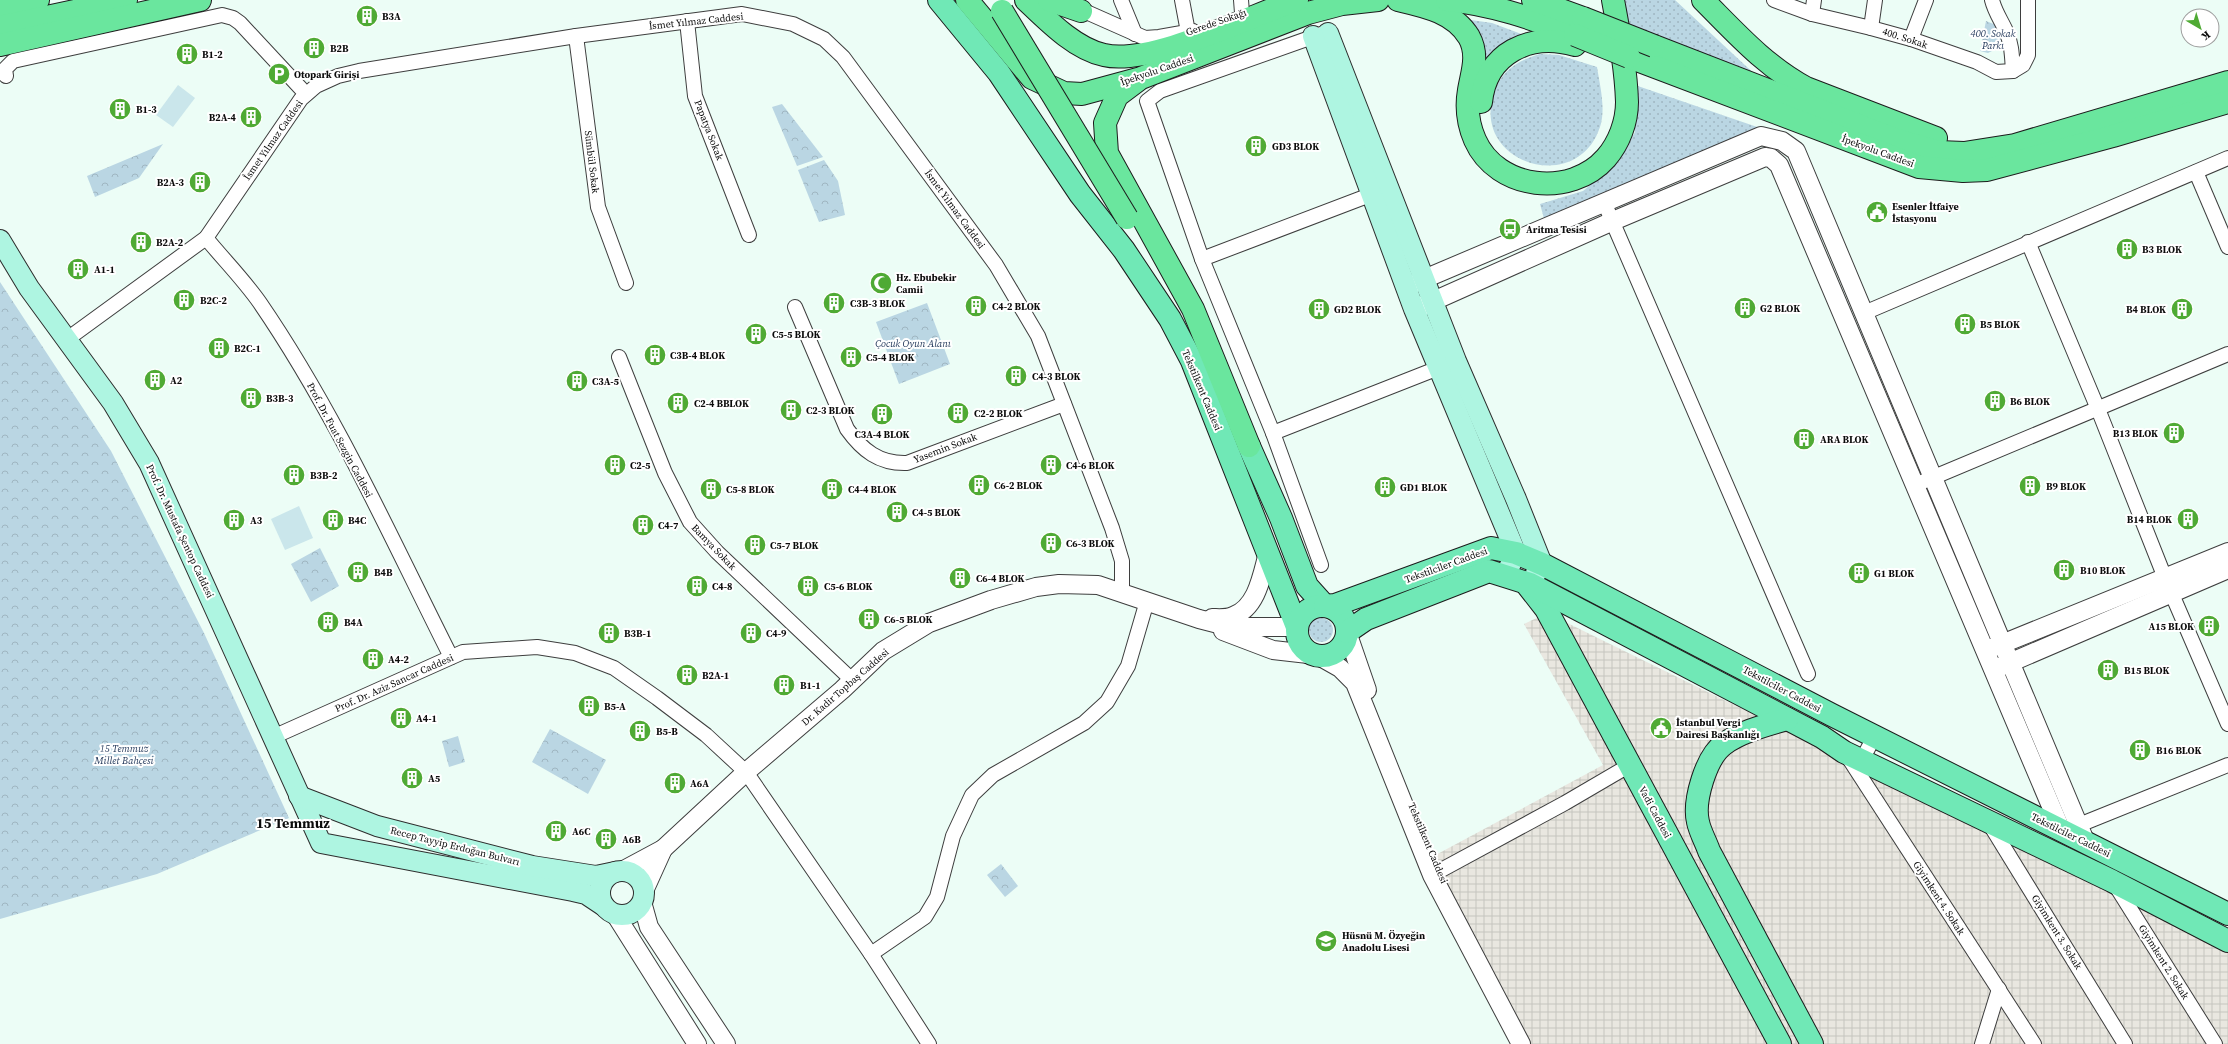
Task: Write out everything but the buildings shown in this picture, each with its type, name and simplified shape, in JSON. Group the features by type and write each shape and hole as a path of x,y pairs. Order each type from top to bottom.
{"highway":[{"path":"0,8 38,0"},
{"path":"0,27 126,0"},
{"path":"0,45 200,0"},
{"name":"İpekyolu Caddesi","path":"967,0 1032,78 1064,93 1082,94 1141,78 1308,13 1342,4 1378,0"},
{"name":"İpekyolu Caddesi","path":"1026,0 1067,37 1103,55 1119,57 1149,54 1297,0"},
{"path":"1048,0 1072,6"},
{"path":"1398,0 1431,8 1444,14 1459,25 1469,37 1474,50 1475,62 1469,90 1468,124 1476,142 1487,158 1502,171 1533,184 1574,179 1604,159 1615,147 1625,121 1627,104 1624,72 1613,0"},
{"path":"1448,0 1472,2 1514,13 1578,33"},
{"path":"1533,0 1578,33"},
{"path":"1578,33 1518,47 1504,56 1487,77 1482,91 1481,104 1482,118 1487,133 1496,148 1521,167 1549,172 1566,170 1586,158 1607,132 1613,114 1609,66 1598,0"},
{"path":"1703,0 1769,65 1786,77 1806,88 1931,136 1968,143 2015,145"},
{"path":"998,6 1127,218 1183,316 1249,446"},
{"name":"İpekyolu Caddesi","path":"1578,33 1654,46 1918,147 1939,152 1964,153 2015,145 2228,82"},
{"name":"İpekyolu Caddesi","path":"1578,33 1607,55 1629,57 1919,167 1942,170 1987,170 2106,138 2228,102"},
{"path":"1141,78 1117,96 1105,123 1107,153 1193,309 1249,446"}],"main road":[{"name":"Tekstilkent Caddesi","path":"939,0 999,74 1080,194 1124,250 1170,319 1192,361 1297,627 1299,642 1303,648 1317,655"},
{"path":"1320,34 1415,283 1414,309 1437,368 1516,553 1505,576"},
{"name":"Prof. Dr. Mustafa Şentop Caddesi","path":"0,240 29,288 112,403 149,463 321,843"},
{"path":"1415,283 1433,301 1456,361 1516,499 1542,564 1528,583"},
{"name":"Tekstilkent Caddesi","path":"1249,446 1281,518 1307,586 1325,606 1339,612 1344,618 1347,632"},
{"name":"Tekstilciler Caddesi","path":"1325,606 1335,605 1491,548 1516,553 1542,564 1832,716 2076,833 2228,914"},
{"name":"Tekstilciler Caddesi","path":"1347,632 1366,619 1490,571 1528,583 1822,737 1853,756 2112,881 2228,941"},
{"name":"Vadi Caddesi","path":"1528,583 1546,609 1780,1044"},
{"path":"1297,627 1304,613 1317,606 1325,606"},
{"path":"1317,655 1331,655 1337,651 1342,646 1347,632"},
{"path":"1787,719 1755,729 1724,744 1706,768 1699,788 1698,822 1709,851 1812,1044"},
{"name":"Recep Tayyip Erdoğan Bulvarı","path":"299,796 377,826 532,866 596,876 618,872"},
{"name":"Recep Tayyip Erdoğan Bulvarı","path":"321,843 586,894 610,910"},
{"path":"618,872 634,875 643,885 643,897 636,910 629,914 610,910 601,900 601,886 604,880 618,872"}],"street":[{"path":"1121,0 1135,34"},
{"path":"1182,0 1188,32"},
{"name":"Gerede Sokağı","path":"1072,6 1145,38 1188,32 1241,6 1280,0"},
{"name":"400. Sokak","path":"1774,0 1812,14 1911,39 1977,62 1996,72 2013,71"},
{"path":"1812,14 1814,0"},
{"path":"1872,28 1875,0"},
{"path":"1911,39 1926,0"},
{"path":"1992,0 1995,12 2007,32 2012,49 2013,71"},
{"path":"2013,71 2022,65 2028,55 2028,0"},
{"name":"İsmet Yılmaz Caddesi","path":"66,340 206,238 306,94 325,81 360,70 687,20 742,14 793,24 824,39 843,57 996,266 1038,336 1112,528 1122,561 1122,593"},
{"path":"6,76 5,69 13,61 222,15 233,18 240,23 306,94"},
{"name":"Papatya Sokak","path":"687,20 695,96 749,236"},
{"path":"1320,34 1160,91 1147,101 1202,259 1273,433 1321,565"},
{"name":"Sümbül Sokak","path":"576,36 598,207 626,283"},
{"path":"1415,283 1762,136 1782,141 1796,152 2011,662 2076,833"},
{"path":"1414,309 1612,221 1765,157 1775,160 1779,165 1993,669 2076,833"},
{"path":"1864,314 2028,242 2228,158"},
{"path":"2196,172 2228,247"},
{"path":"1202,259 1379,191"},
{"path":"1604,202 1808,674"},
{"name":"Prof. Dr. Fuat Sezgin Caddesi","path":"206,238 259,302 297,359 327,411 451,657"},
{"path":"2028,242 2098,409 2168,585 2228,724"},
{"name":"Yasemin Sokak","path":"795,307 847,429 858,445 878,459 894,464 907,463 1064,404"},
{"path":"1915,485 2228,354"},
{"name":"Bamya Sokak","path":"619,357 665,473 690,522 717,552 852,680"},
{"path":"1273,433 1456,361"},
{"path":"1993,669 2011,662 2168,585 2228,552"},
{"path":"1199,619 1234,616 1248,607 1260,585 1268,553"},
{"path":"1986,651 2168,585 2228,569"},
{"name":"Dr. Kadir Topbaş Caddesi","path":"663,849 746,772 852,680 883,651 929,623 991,600 1036,587 1059,584 1098,585 1199,619"},
{"path":"872,954 925,917 931,909 937,897 953,836 972,795 993,775 1084,723 1107,702 1128,666 1146,601"},
{"path":"1199,619 1244,628 1297,627"},
{"path":"1199,619 1239,638 1273,650 1317,655"},
{"name":"Tekstilkent Caddesi","path":"1347,632 1361,674 1435,873 1532,1044"},
{"name":"Prof. Dr. Aziz Sancar Caddesi","path":"273,737 463,652 537,647 582,656 614,668 706,735 746,772 872,954 929,1044"},
{"name":"Tekstilkent Caddesi","path":"1317,655 1340,668 1355,683 1435,873 1521,1044"},
{"path":"1822,737 1832,716"},
{"path":"1853,756 1874,737"},
{"name":"Giyimkent 4. Sokak","path":"1853,756 2034,1044"},
{"path":"1435,873 1533,821 1630,765"},
{"path":"2076,833 2228,765"},
{"name":"Giyimkent 3. Sokak","path":"1988,821 2125,1044"},
{"path":"618,872 663,849"},
{"path":"663,849 643,897 649,927 726,1044"},
{"name":"Giyimkent 2. Sokak","path":"2112,881 2215,1044"},
{"name":"Recep Tayyip Erdoğan Bulvarı","path":"610,910 697,1044"},
{"path":"1982,1044 1999,989"}],"shaded area":[{"path":"178,85 195,98 173,127 156,115"},
{"path":"299,506 313,538 285,550 271,519"},
{"path":"1547,613 2228,948 2228,1044 1512,1044 1417,865 1603,765 1524,624"}],"green space":[{"path":"1618,0 1675,0 1762,81 1625,26"},
{"path":"1457,18 1492,23 1527,36 1483,64"},
{"name":"400. Sokak Parkı","path":"1986,21 1996,25 2005,38 2002,46 1988,53 1980,51"},
{"path":"1540,54 1559,55 1597,67 1602,97 1602,120 1600,127 1588,149 1570,161 1550,165 1529,162 1511,153 1497,138 1491,117 1494,93 1501,78 1518,63"},
{"path":"1632,84 1763,129 1545,222 1540,204 1583,191 1618,162 1635,132"},
{"path":"782,104 823,157 797,166 772,107"},
{"path":"163,144 139,178 95,197 87,176"},
{"path":"824,160 838,181 845,215 819,222 798,170"},
{"name":"15 Temmuz Millet Bahçesi","path":"0,282 111,451 204,633 289,818 157,874 0,919"},
{"name":"Çocuk Oyun Alanı","path":"927,303 950,364 899,384 876,322"},
{"path":"320,548 339,586 311,602 291,564"},
{"path":"1321,618 1326,619 1332,625 1332,635 1326,641 1321,642 1316,641 1310,635 1309,630 1310,625 1316,619"},
{"path":"550,729 606,760 588,794 532,762"},
{"path":"458,736 465,762 449,767 442,741"},
{"path":"1001,864 1018,886 1005,897 987,875"}],"place":[{"name":"B3A","path":"367,16"},
{"name":"B2B","path":"314,48"},
{"name":"B1-2","path":"187,54"},
{"name":"Otopark Girişi","path":"279,74"},
{"name":"B1-3","path":"120,109"},
{"name":"B2A-4","path":"251,117"},
{"name":"GD3 BLOK","path":"1256,146"},
{"name":"B2A-3","path":"200,182"},
{"name":"Esenler İtfaiye İstasyonu","path":"1877,212"},
{"name":"Aritma Tesisi","path":"1510,229"},
{"name":"B2A-2","path":"141,242"},
{"name":"B3 BLOK","path":"2127,249"},
{"name":"A1-1","path":"78,269"},
{"name":"Hz. Ebubekir Camii","path":"881,283"},
{"name":"B2C-2","path":"184,300"},
{"name":"C3B-3 BLOK","path":"834,303"},
{"name":"C4-2 BLOK","path":"976,306"},
{"name":"G2 BLOK","path":"1745,308"},
{"name":"GD2 BLOK","path":"1319,309"},
{"name":"B4 BLOK","path":"2182,309"},
{"name":"B5 BLOK","path":"1965,324"},
{"name":"C5-5 BLOK","path":"756,334"},
{"name":"B2C-1","path":"219,348"},
{"name":"C3B-4 BLOK","path":"655,355"},
{"name":"C5-4 BLOK","path":"851,357"},
{"name":"C4-3 BLOK","path":"1016,376"},
{"name":"A2","path":"155,380"},
{"name":"C3A-5","path":"577,381"},
{"name":"B3B-3","path":"251,398"},
{"name":"B6 BLOK","path":"1995,401"},
{"name":"C2-4 BBLOK","path":"678,403"},
{"name":"C2-3 BLOK","path":"791,410"},
{"name":"C2-2 BLOK","path":"958,413"},
{"name":"C3A-4 BLOK","path":"882,414"},
{"name":"B13 BLOK","path":"2174,433"},
{"name":"ARA BLOK","path":"1804,439"},
{"name":"C2-5","path":"615,465"},
{"name":"C4-6 BLOK","path":"1051,465"},
{"name":"B3B-2","path":"294,475"},
{"name":"C6-2 BLOK","path":"979,485"},
{"name":"B9 BLOK","path":"2030,486"},
{"name":"GD1 BLOK","path":"1385,487"},
{"name":"C5-8 BLOK","path":"711,489"},
{"name":"C4-4 BLOK","path":"832,489"},
{"name":"C4-5 BLOK","path":"897,512"},
{"name":"B14 BLOK","path":"2188,519"},
{"name":"A3","path":"234,520"},
{"name":"B4C","path":"333,520"},
{"name":"C4-7","path":"643,525"},
{"name":"C6-3 BLOK","path":"1051,543"},
{"name":"C5-7 BLOK","path":"755,545"},
{"name":"B10 BLOK","path":"2064,570"},
{"name":"B4B","path":"358,572"},
{"name":"G1 BLOK","path":"1859,573"},
{"name":"C6-4 BLOK","path":"960,578"},
{"name":"C4-8","path":"697,586"},
{"name":"C5-6 BLOK","path":"808,586"},
{"name":"C6-5 BLOK","path":"869,619"},
{"name":"B4A","path":"328,622"},
{"name":"A15 BLOK","path":"2209,626"},
{"name":"B3B-1","path":"609,633"},
{"name":"C4-9","path":"751,633"},
{"name":"A4-2","path":"373,659"},
{"name":"B15 BLOK","path":"2108,670"},
{"name":"B2A-1","path":"687,675"},
{"name":"B1-1","path":"784,685"},
{"name":"B5-A","path":"589,706"},
{"name":"A4-1","path":"401,718"},
{"name":"İstanbul Vergi Dairesi Başkanlığı","path":"1661,728"},
{"name":"B5-B","path":"640,731"},
{"name":"B16 BLOK","path":"2140,750"},
{"name":"A5","path":"412,778"},
{"name":"A6A","path":"675,783"},
{"name":"A6C","path":"556,831"},
{"name":"A6B","path":"606,839"},
{"name":"Hüsnü M. Özyeğin Anadolu Lisesi","path":"1326,941"}],"district":[{"name":"15 Temmuz","path":"293,823"}]}
